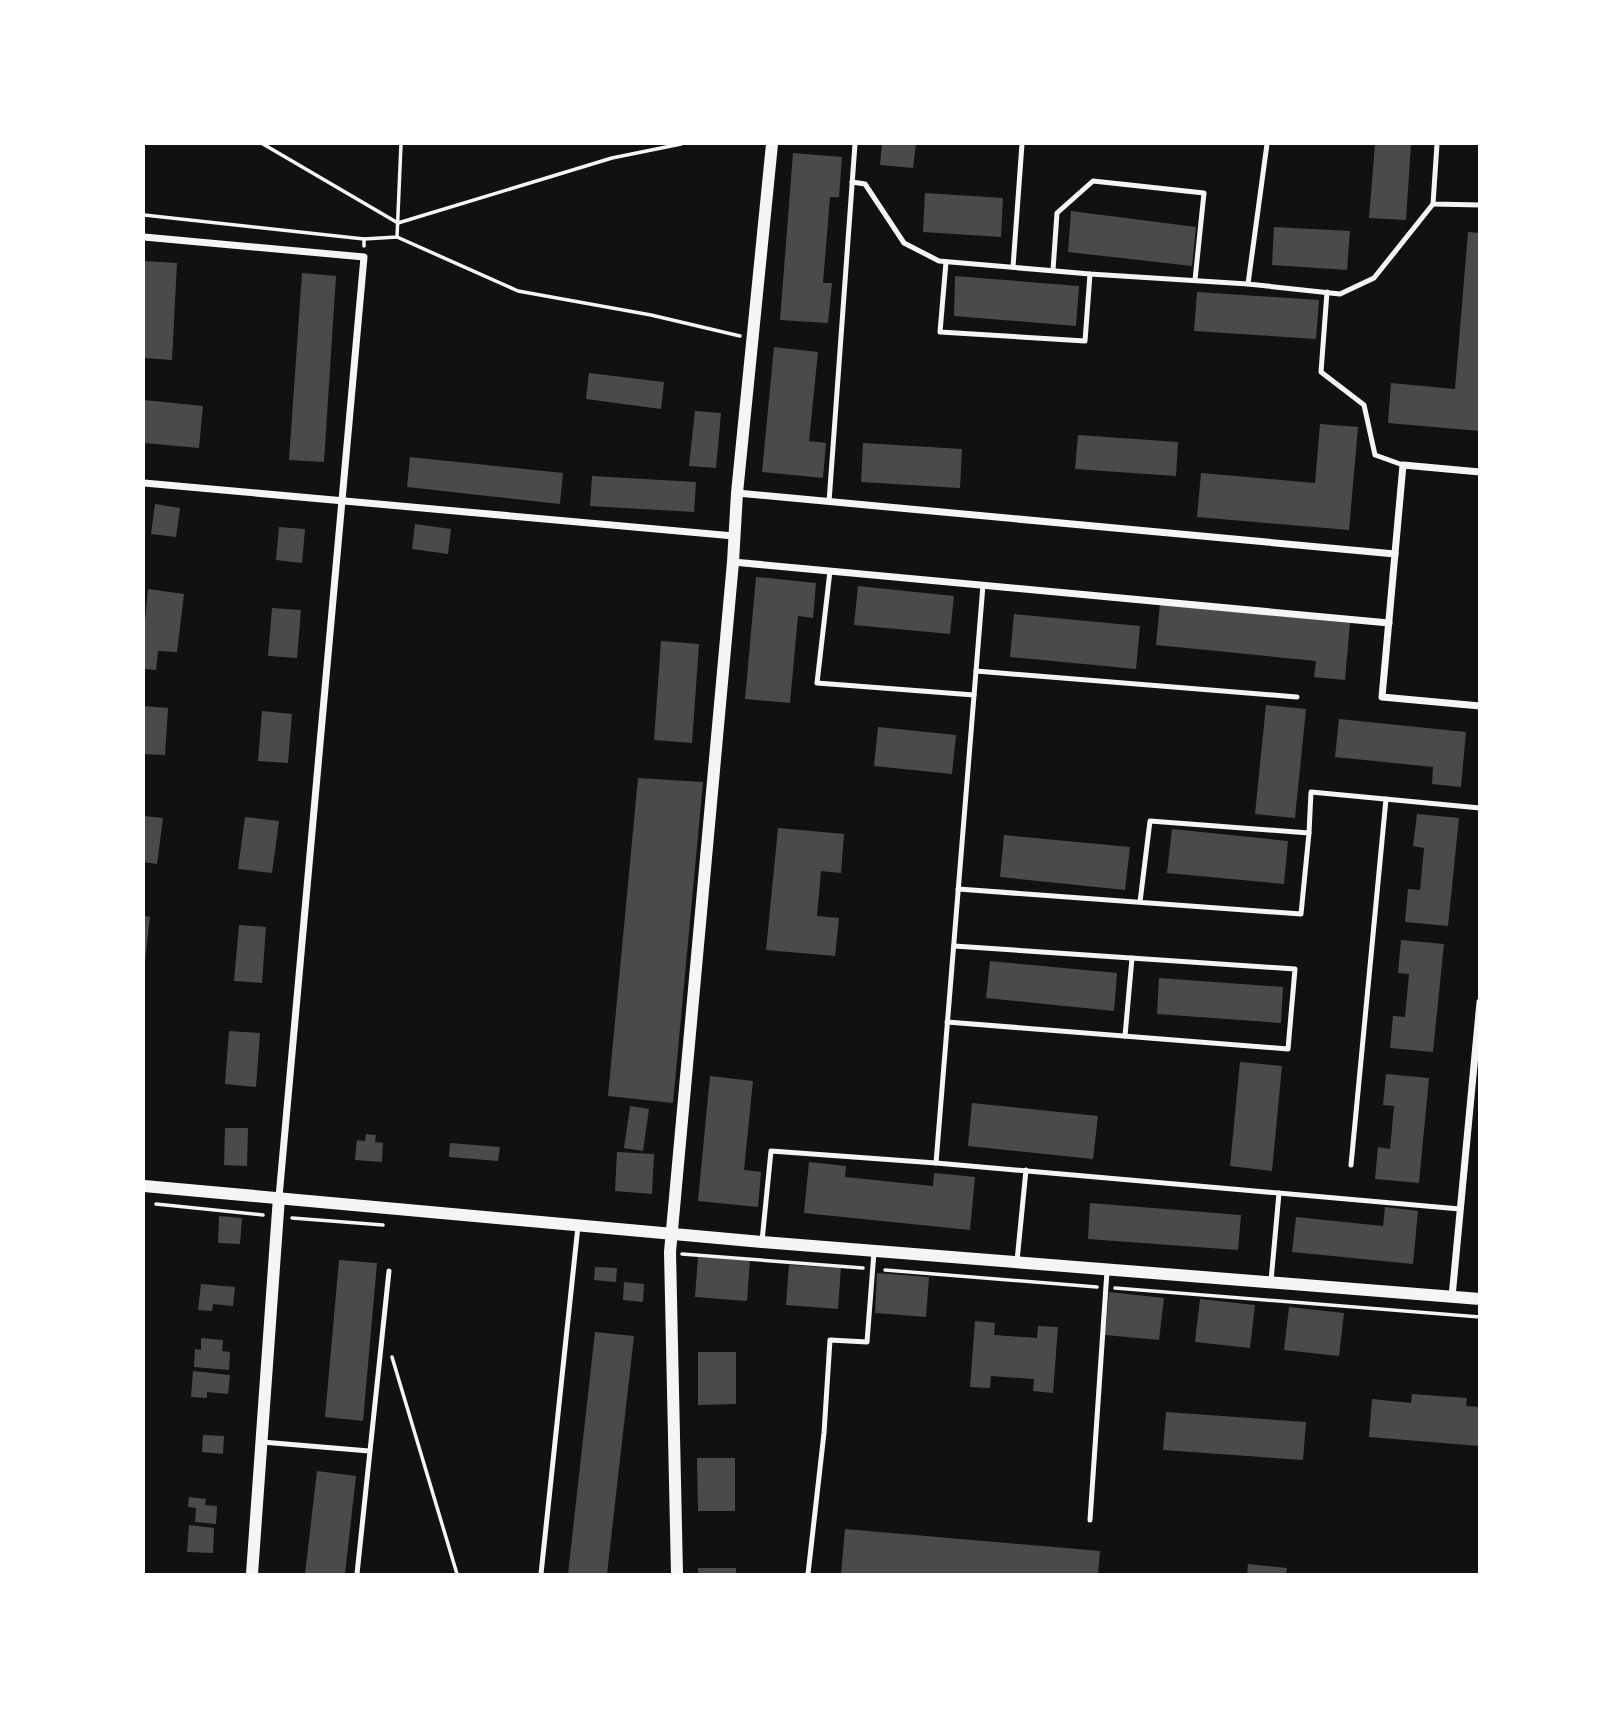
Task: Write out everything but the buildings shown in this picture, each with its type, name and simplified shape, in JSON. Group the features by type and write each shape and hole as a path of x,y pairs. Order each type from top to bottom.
{"street":[{"path":"677,1574 671,1234 733,562 737,493 772,144"},
{"path":"144,237 364,257 279,1197 252,1574"},
{"path":"1479,472 1404,465 1382,697 1479,706"},
{"path":"144,483 343,503 734,536"},
{"path":"737,493 1395,554"},
{"path":"733,562 1389,623"},
{"path":"1452,1297 1479,1002"},
{"path":"144,1185 874,1252 1479,1299"}],"lane":[{"path":"829,502 855,144"},
{"path":"1013,267 1022,144"},
{"path":"1248,284 1267,144"},
{"path":"852,181 865,184 904,243 939,261 1340,293 1374,278 1433,204 1437,144"},
{"path":"1053,270 1057,214 1093,181 1205,193 1195,280"},
{"path":"1433,204 1479,205"},
{"path":"946,262 940,332 1085,341 1090,274"},
{"path":"1327,292 1321,372 1364,405 1375,455 1404,465"},
{"path":"830,571 817,682 974,695"},
{"path":"936,1163 983,585"},
{"path":"976,671 1297,697"},
{"path":"958,889 1301,914 1311,792 1479,808"},
{"path":"1351,1165 1386,799"},
{"path":"1140,902 1150,821 1309,833"},
{"path":"947,1023 1288,1049 1295,969 954,946"},
{"path":"1125,1036 1132,958"},
{"path":"762,1242 771,1151 1460,1209"},
{"path":"1017,1264 1026,1171"},
{"path":"1271,1284 1279,1193"},
{"path":"541,1574 579,1225"},
{"path":"808,1574 824,1433 830,1340 867,1342 874,1252"},
{"path":"357,1574 389,1271"},
{"path":"1090,1520 1107,1271"},
{"path":"262,1442 369,1451"}],"path":[{"path":"263,144 398,223 612,159 681,144"},
{"path":"397,237 401,144"},
{"path":"144,215 364,239 397,237 518,291 651,315 753,339"},
{"path":"364,239 364,257"},
{"path":"670,1252 1479,1317"},
{"path":"391,1351 457,1574"}]}
